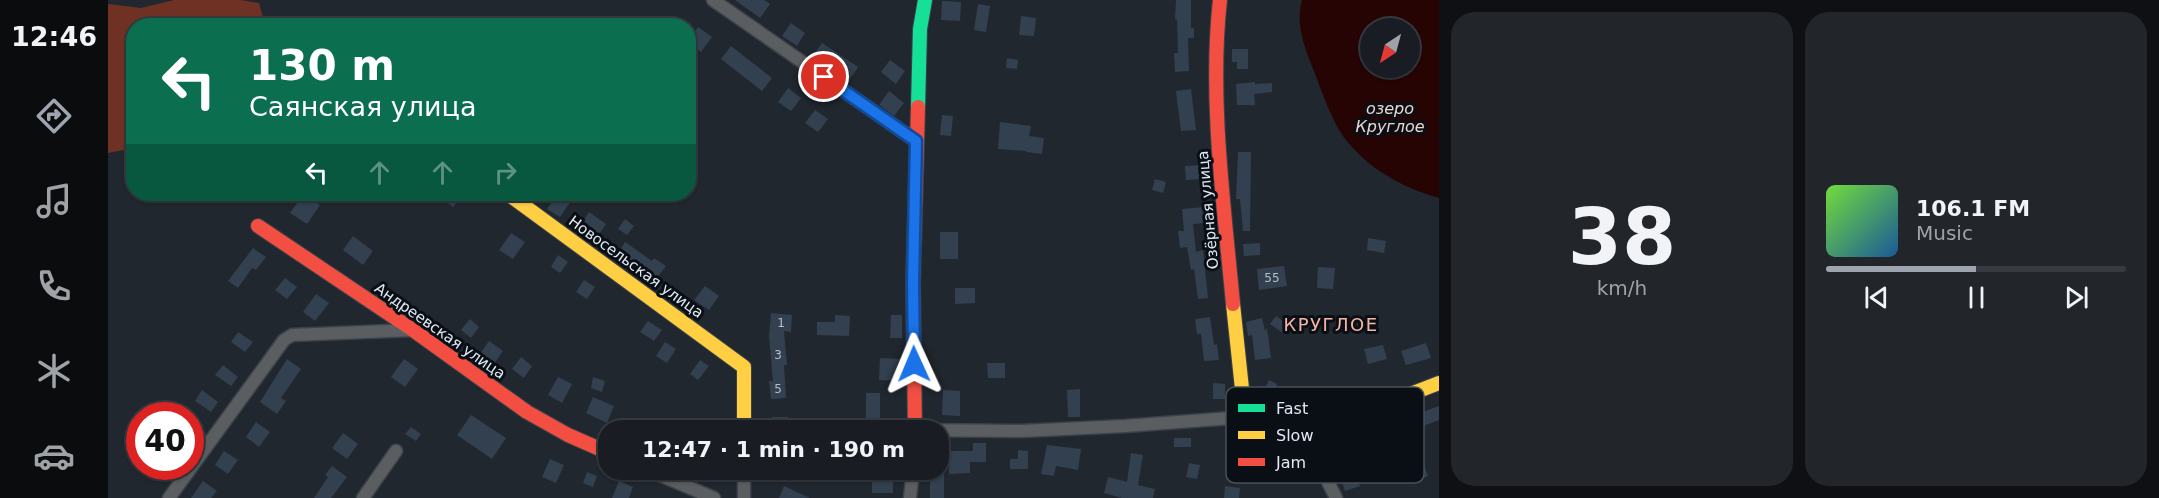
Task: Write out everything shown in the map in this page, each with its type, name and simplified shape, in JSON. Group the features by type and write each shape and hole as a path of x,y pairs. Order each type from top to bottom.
{"street":[{"path":"713,0 916,141"},
{"path":"915,420 913,283 916,141 920,29 924,0"},
{"name":"Озёрная улица","path":"1220,0 1215,77 1226,236 1242,387"},
{"name":"Новосельская улица","path":"517,201 744,368 744,420"},
{"name":"Андреевская улица","path":"258,226 413,330 526,412 598,448"},
{"path":"169,498 284,340 292,336 413,330"},
{"path":"1424,389 1439,383"},
{"path":"949,430 1033,430 1226,418"},
{"path":"363,498 396,451"},
{"path":"672,480 714,498"},
{"path":"744,480 744,498"},
{"path":"910,498 911,480"},
{"path":"1328,483 1336,498"}],"shaded area":[{"path":"174,0 240,0 259,3 263,18 126,18 126,149 108,153 108,4 141,8"}],"water":[{"name":"озеро Круглое","path":"1302,0 1439,0 1439,198 1396,181 1370,164 1348,143 1332,116 1307,54 1300,18"}],"building":[{"path":"735,0 764,0 770,4 760,18"},
{"path":"1176,0 1191,0 1191,28 1194,28 1194,38 1188,38 1189,71 1175,72 1174,53 1178,53"},
{"path":"942,1 961,2 960,21 941,20"},
{"path":"978,4 990,6 986,32 974,30"},
{"path":"1021,16 1036,18 1034,36 1019,35"},
{"path":"791,23 805,33 797,46 782,36"},
{"path":"698,27 712,37 701,52 696,48"},
{"path":"822,43 858,67 848,82 812,57"},
{"path":"731,46 772,78 762,91 721,59"},
{"path":"1232,49 1248,49 1248,69 1237,69 1237,62 1232,62"},
{"path":"1007,58 1018,60 1017,69 1006,68"},
{"path":"890,60 905,71 896,84 881,72"},
{"path":"1255,82 1255,84 1272,83 1272,92 1254,94 1255,105 1237,105 1236,84"},
{"path":"788,88 801,98 791,111 778,102"},
{"path":"1191,89 1196,130 1181,131 1176,91"},
{"path":"889,91 904,103 894,116 879,105"},
{"path":"815,110 828,119 818,132 805,123"},
{"path":"942,115 953,116 951,136 940,135"},
{"path":"1000,122 1031,126 1029,136 1044,138 1042,154 998,149"},
{"path":"1238,152 1251,152 1250,231 1243,231 1240,199 1236,199"},
{"path":"1201,165 1202,179 1186,180 1185,166"},
{"path":"1155,179 1166,182 1163,193 1152,190"},
{"path":"299,201 314,201 320,205 307,224 290,213"},
{"path":"445,201 458,201 453,207"},
{"path":"553,201 571,201 560,217 547,209"},
{"path":"1203,207 1205,223 1193,224 1196,252 1203,250 1208,298 1198,299 1194,269 1191,270 1187,247 1180,248 1178,231 1184,231 1182,209"},
{"path":"589,212 606,224 595,240 578,229"},
{"path":"625,219 634,226 627,235 618,229"},
{"path":"940,232 958,232 958,259 940,259"},
{"path":"511,233 525,242 513,259 499,250"},
{"path":"353,236 373,251 363,265 343,250"},
{"path":"1368,238 1386,241 1384,253 1367,250"},
{"path":"625,242 652,261 654,258 666,266 656,279 631,261 629,264 617,255"},
{"path":"1260,243 1260,255 1244,256 1243,244"},
{"path":"253,248 266,257 256,270 252,268 238,288 228,281"},
{"path":"558,255 568,262 560,273 551,267"},
{"path":"1284,266 1287,286 1259,290 1257,269"},
{"path":"1318,267 1335,268 1333,289 1317,288"},
{"path":"285,278 297,287 287,299 275,290"},
{"path":"584,280 595,287 587,299 576,292"},
{"path":"705,286 719,296 709,310 694,300"},
{"path":"955,288 975,288 975,303 955,304"},
{"path":"316,294 329,303 315,321 303,312"},
{"path":"771,313 792,315 791,332 784,331 787,365 784,365 786,398 771,399 769,381 773,381 769,337"},
{"path":"835,315 850,316 849,336 817,335 817,322 835,322"},
{"path":"891,315 902,315 902,338 890,338"},
{"path":"1276,316 1290,326 1284,334 1270,324"},
{"path":"1210,317 1214,345 1217,344 1219,360 1204,361 1201,334 1197,334 1195,319"},
{"path":"1262,318 1265,331 1267,328 1271,358 1255,360 1252,335 1248,336 1246,322"},
{"path":"470,319 479,327 471,338 461,330"},
{"path":"648,321 662,330 654,341 640,332"},
{"path":"238,332 253,342 245,352 231,342"},
{"path":"489,341 503,351 494,364 480,354"},
{"path":"665,342 676,349 667,363 656,356"},
{"path":"1426,343 1431,358 1406,365 1401,351"},
{"path":"1383,345 1387,359 1368,364 1364,349"},
{"path":"521,357 532,366 524,378 512,369"},
{"path":"880,358 901,359 901,381 879,380"},
{"path":"287,359 301,369 281,398 286,401 277,414 260,402"},
{"path":"404,359 418,369 405,387 391,377"},
{"path":"700,360 709,366 698,380 690,374"},
{"path":"987,363 1005,363 1005,378 988,378"},
{"path":"223,365 238,377 231,386 215,375"},
{"path":"558,377 572,384 562,403 548,395"},
{"path":"593,377 605,381 602,392 591,388"},
{"path":"1269,380 1277,384 1276,387 1266,387"},
{"path":"1213,383 1225,384 1225,399 1213,399"},
{"path":"1080,389 1080,417 1068,417 1067,390"},
{"path":"202,390 218,402 211,412 204,407 204,402 195,401"},
{"path":"943,390 960,391 960,416 942,415"},
{"path":"866,393 880,393 880,419 866,418"},
{"path":"593,397 614,406 608,420 601,420 586,413"},
{"path":"1439,406 1439,420 1424,426 1424,411"},
{"path":"471,415 506,438 492,459 457,435"},
{"path":"772,417 788,417 788,420 772,420"},
{"path":"256,422 270,432 259,447 246,437"},
{"path":"411,427 421,434 416,441 405,434"},
{"path":"343,433 358,444 347,459 332,448"},
{"path":"1174,438 1191,438 1191,447 1174,447"},
{"path":"973,443 986,443 986,462 970,462 970,473 949,474 949,451 973,451"},
{"path":"1047,445 1081,449 1078,470 1056,466 1054,476 1041,474"},
{"path":"1018,450 1028,451 1028,469 1010,469 1010,459 1018,459"},
{"path":"224,451 238,460 228,474 215,465"},
{"path":"1131,453 1143,455 1138,485 1155,489 1153,498 1122,498 1104,493 1108,477 1127,482"},
{"path":"550,459 564,465 556,483 542,477"},
{"path":"1189,463 1200,465 1197,479 1186,477"},
{"path":"332,466 347,477 331,498 314,498 328,477 325,475"},
{"path":"1424,466 1428,476 1424,478"},
{"path":"587,472 597,476 593,487 583,483"},
{"path":"872,480 893,480 893,493 872,493"},
{"path":"930,480 944,480 944,498 930,498"},
{"path":"203,481 217,491 211,498 191,498"},
{"path":"619,481 633,487 629,498 612,498"},
{"path":"1342,483 1359,483 1360,486 1345,491"},
{"path":"784,486 810,498 779,498"},
{"path":"1225,486 1240,488 1239,498 1224,498"}],"traffic: fast":[{"path":"918,107 920,29 925,0"}],"traffic: slow":[{"path":"518,201 744,367 744,420"},
{"path":"1233,304 1242,387"},
{"path":"1424,389 1439,383"}],"traffic: jam":[{"path":"1220,0 1217,37 1217,113 1233,304"},
{"path":"915,420 913,283 918,107"},
{"path":"258,226 413,330 527,412 568,435 598,448"}],"district":[{"name":"КРУГЛОЕ","path":"1331,324"}],"route":[{"path":"824,77 916,141 914,364"}]}
